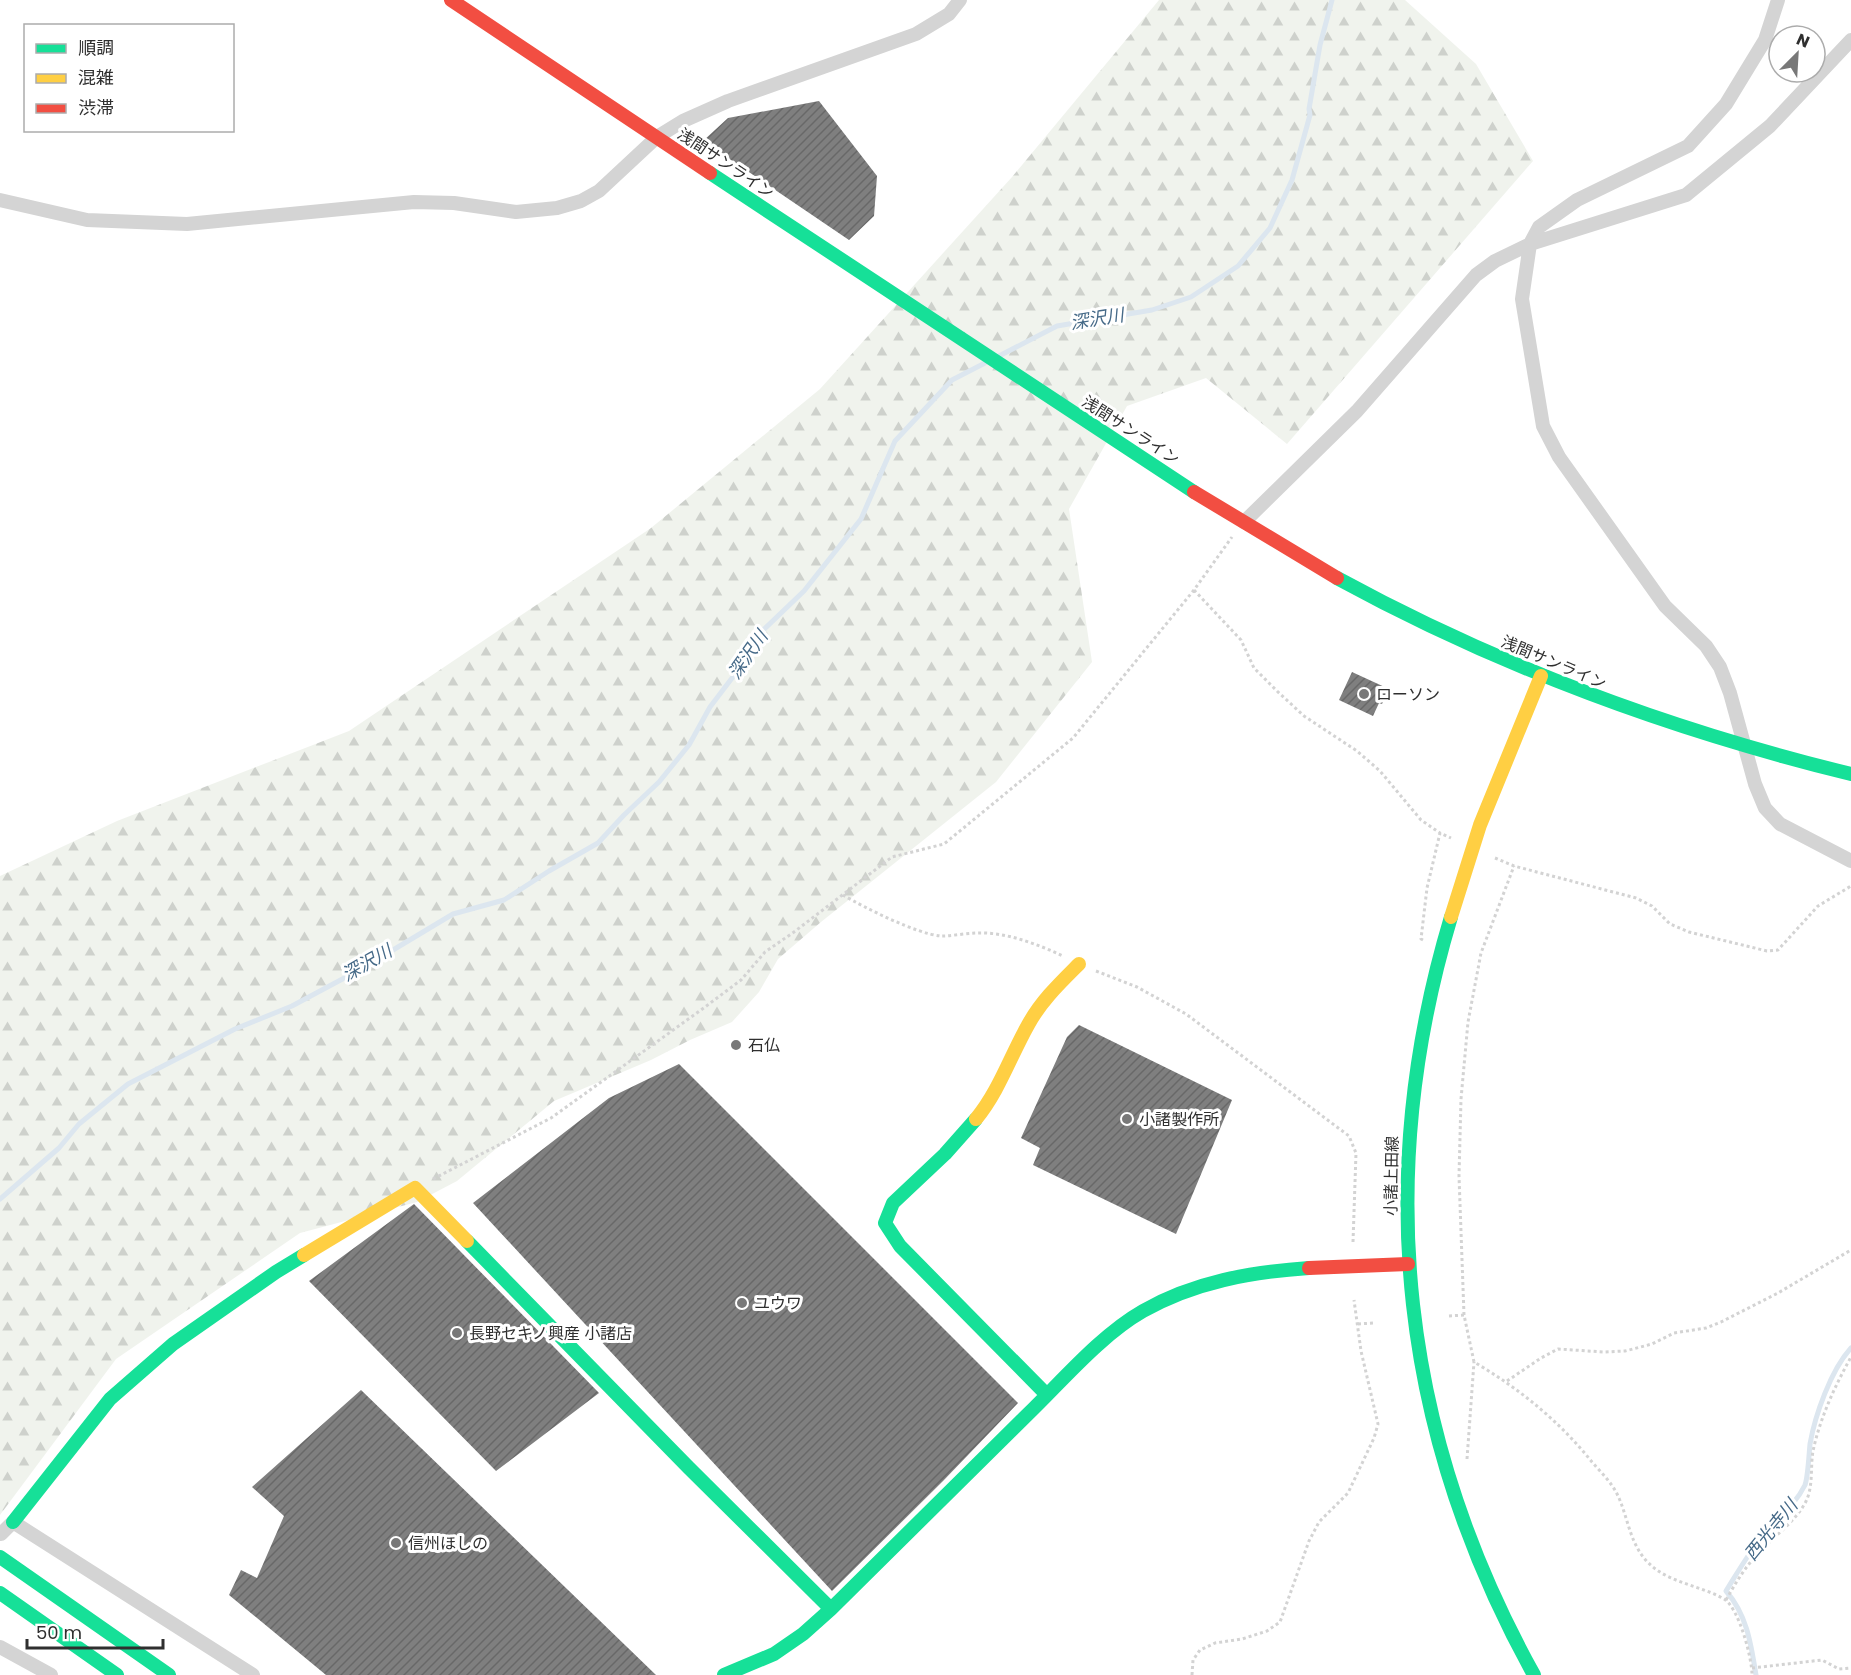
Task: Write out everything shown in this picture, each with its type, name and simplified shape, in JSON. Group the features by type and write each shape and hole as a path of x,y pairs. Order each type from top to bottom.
{"main road":[{"name":"浅間サンライン","path":"450,0 904,302 1215,504 1367,594 1443,632 1541,676 1628,710 1744,747 1851,774"},
{"name":"小諸上田線","path":"1534,1675 1490,1589 1464,1520 1443,1452 1418,1354 1412,1312 1406,1193 1407,1142 1413,1086 1422,1030 1441,948 1463,874 1541,676"},
{"path":"1047,1395 900,1246 885,1223 894,1203 952,1147 974,1122 1000,1084 1035,1013 1047,996 1079,964"},
{"path":"13,1522 110,1399 173,1344 276,1272 415,1188 689,1468 831,1609"},
{"path":"724,1675 774,1654 803,1634 1047,1395 1113,1333 1142,1311 1195,1286 1228,1277 1268,1272 1408,1264"},
{"path":"0,1557 169,1675"},
{"path":"0,1593 117,1675"}],"street":[{"path":"0,200 87,220 187,224 414,202 454,202 516,212 557,208 599,191 657,137 705,109 916,34 949,14 960,0"},
{"path":"1778,0 1760,49 1726,104 1689,146 1577,200 1539,227 1530,244 1522,299 1543,426 1559,457 1665,606 1706,646 1720,667 1730,693 1755,784 1765,808 1780,825 1851,861"},
{"path":"1244,522 1357,411 1476,275 1495,261 1530,244 1686,195 1770,126 1851,40"},
{"path":"2,1534 13,1522 253,1675"},
{"path":"0,1647 51,1675"}],"path":[{"path":"415,1188 551,1118 710,1004 741,980 765,952 843,896 892,856 944,844 1073,738 1194,590 1244,522"},
{"path":"1194,590 1241,640 1254,668 1269,684 1304,716 1357,751 1380,771 1421,820 1451,838"},
{"path":"1440,832 1427,888 1421,939 1441,948"},
{"path":"1495,858 1514,866 1636,898 1652,906 1670,924 1689,932 1767,951 1778,950 1818,906 1851,886"},
{"path":"1467,1460 1474,1362 1464,1315 1458,1176 1461,1100 1468,1022 1481,953 1514,866"},
{"path":"843,896 860,906 908,926 940,936 981,933 1020,940 1137,987 1186,1014 1349,1136 1356,1153 1353,1242"},
{"path":"1507,1381 1558,1349 1624,1351 1652,1344 1674,1333 1714,1325 1778,1293 1851,1250"},
{"path":"1192,1675 1193,1660 1200,1650 1268,1631 1280,1622 1309,1541 1319,1522 1348,1493 1374,1438 1378,1424 1361,1351 1354,1300"},
{"path":"1449,1316 1464,1315"},
{"path":"1358,1324 1373,1323"},
{"path":"1726,1600 1743,1570 1782,1532 1804,1505 1809,1494 1818,1429 1851,1357"},
{"path":"1474,1362 1507,1381 1548,1413 1580,1446 1614,1487 1635,1544 1644,1559 1670,1578 1726,1600 1745,1638 1752,1675"},
{"path":"1752,1668 1822,1660 1839,1669 1851,1668"}],"green space":[{"path":"1159,0 1405,0 1476,64 1533,161 1287,444 1206,378 1127,406 1069,509 1092,662 996,782 778,959 759,992 732,1022 651,1060 554,1101 457,1181 417,1202 300,1233 116,1359 0,1515 0,876 117,821 349,731 651,528 820,389 1012,177"}],"building":[{"path":"819,101 877,176 874,216 849,240 703,141 728,118"},
{"name":"ローソン","path":"1352,672 1389,689 1373,716 1339,700"},
{"name":"小諸製作所","path":"1079,1025 1232,1100 1176,1234 1033,1165 1040,1148 1021,1138 1067,1037"},
{"name":"ユウワ","path":"679,1064 1018,1403 832,1591 473,1203 609,1098"},
{"name":"長野セキノ興産 小諸店","path":"414,1204 599,1393 496,1471 309,1281"},
{"name":"信州ほしの","path":"361,1390 656,1675 326,1675 229,1595 241,1570 257,1578 284,1516 252,1487"}],"waterway":[{"name":"深沢川","path":"999,356 1057,326 1152,310 1191,297 1238,266 1270,228 1292,180 1310,115 1309,109 1320,45 1332,0"},
{"name":"深沢川","path":"0,1199 59,1148 79,1124 128,1084 235,1029 292,1006 363,968 453,914 504,900 598,843 659,782 689,745 710,707 745,661 758,635 804,591 861,519 895,441 952,380 985,363"},
{"name":"西光寺川","path":"1756,1675 1750,1641 1743,1620 1726,1591 1767,1530 1793,1504 1805,1485 1810,1444 1820,1407 1837,1368 1851,1348"}],"traffic: fast":[{"path":"710,173 1194,492"},
{"path":"1337,578 1461,640 1588,693 1718,737 1851,774"},
{"path":"1451,917 1426,1015 1412,1113 1407,1209 1413,1305 1428,1399 1454,1492 1489,1584 1534,1675"},
{"path":"976,1119 945,1154 893,1203 885,1223 900,1246 1047,1395"},
{"path":"467,1241 689,1468 831,1609"},
{"path":"13,1522 110,1399 173,1344 304,1255"},
{"path":"724,1675 774,1654 803,1634 1083,1359 1127,1321 1162,1301 1223,1280 1266,1272 1309,1268"},
{"path":"0,1557 169,1675"},
{"path":"0,1593 117,1675"}],"traffic: slow":[{"path":"1451,917 1480,825 1541,676"},
{"path":"976,1119 998,1085 1033,1016 1079,964"},
{"path":"304,1255 415,1188 467,1241"}],"traffic: jam":[{"path":"451,0 710,173"},
{"path":"1194,492 1337,578"},
{"path":"1309,1268 1408,1264"}],"place":[{"name":"ローソン","path":"1364,694"},
{"name":"石仏","path":"736,1045"},
{"name":"小諸製作所","path":"1127,1119"},
{"name":"ユウワ","path":"742,1303"},
{"name":"長野セキノ興産 小諸店","path":"457,1333"},
{"name":"信州ほしの","path":"396,1543"}]}
